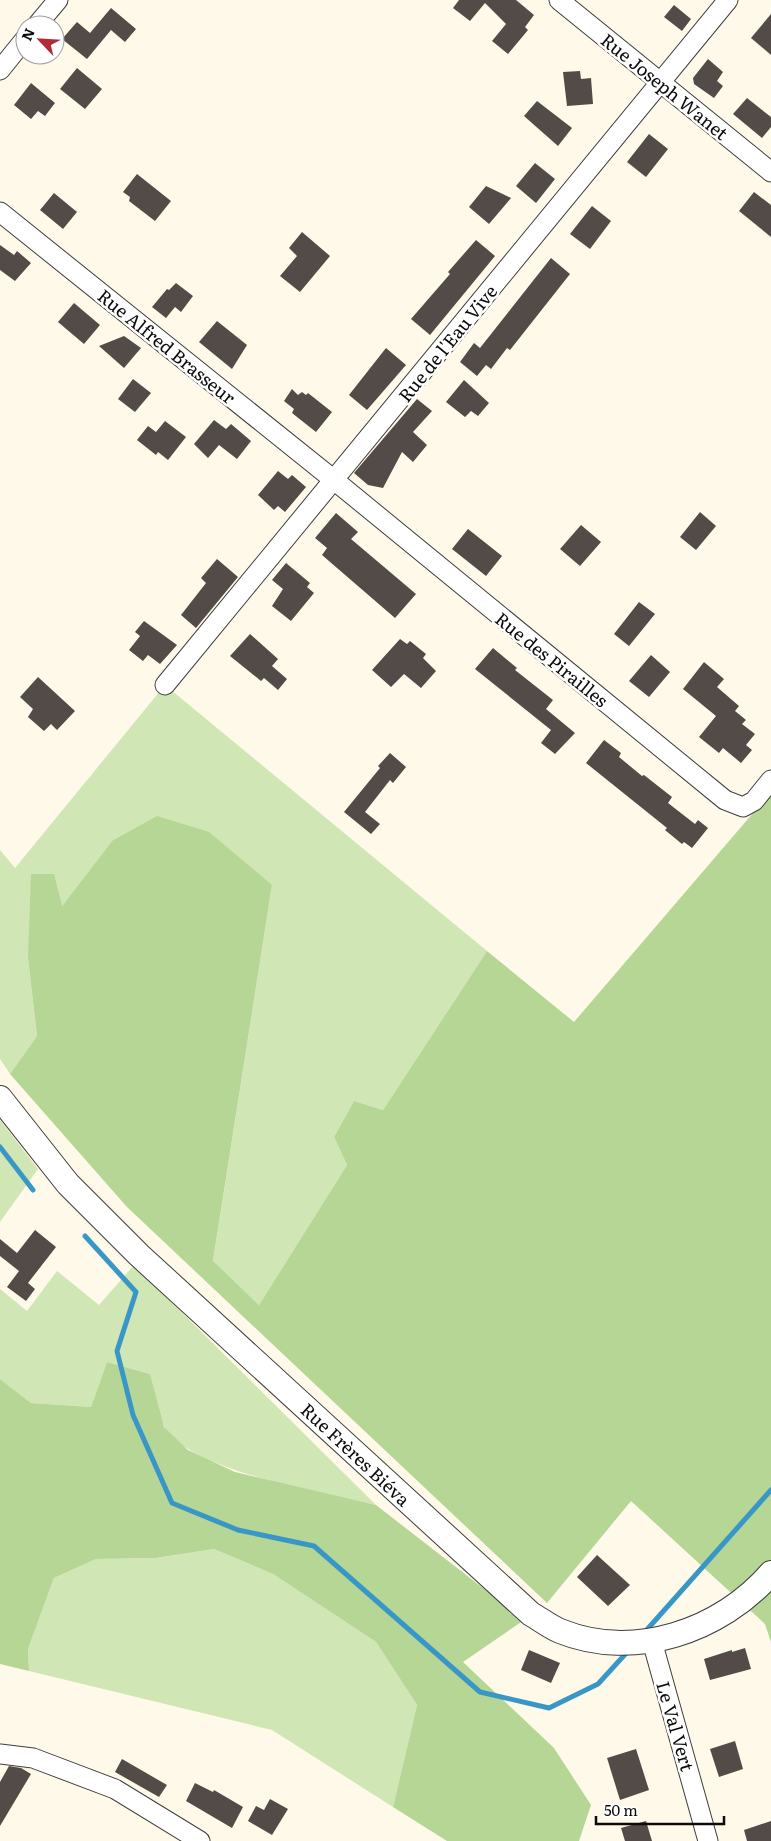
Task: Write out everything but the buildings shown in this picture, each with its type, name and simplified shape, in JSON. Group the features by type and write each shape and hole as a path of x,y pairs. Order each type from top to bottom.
{"street":[{"path":"45,15 58,0"},
{"name":"Rue Joseph Wanet","path":"559,0 771,172"},
{"name":"Rue de l'Eau Vive","path":"165,685 728,0"},
{"path":"0,70 15,51"},
{"name":"Rue Alfred Brasseur","path":"0,212 334,480"},
{"name":"Rue des Pirailles","path":"334,480 725,800 743,807 754,801 771,780"},
{"name":"Rue Frères Biéva","path":"0,1098 68,1184 139,1255 530,1614 559,1631 590,1640 621,1644 651,1641 684,1632 716,1618 755,1591 771,1573"},
{"name":"Le Val Vert","path":"651,1641 708,1841"},
{"path":"0,1754 32,1758 115,1789 200,1841"}],"green space":[{"path":"165,685 487,951 383,1110 354,1101 334,1137 347,1165 259,1305 213,1262 272,885 112,841 62,906 28,958 37,1036 10,1074 0,1059 0,850 15,868"},
{"path":"771,792 771,1642 765,1624 631,1501 547,1603 127,1207 10,1074 37,1036 28,958 31,874 54,874 62,906 112,841 157,816 209,832 272,885 213,1261 259,1305 347,1165 334,1137 354,1101 383,1110 487,951 574,1022"},
{"path":"0,1120 38,1169 0,1222"},
{"path":"134,1265 376,1505 260,1478 200,1455 177,1442 161,1420 150,1374 107,1362 91,1407 31,1403 0,1379 0,1289 27,1311 57,1271 99,1305"},
{"path":"107,1362 150,1374 164,1427 188,1450 235,1472 376,1505 524,1620 463,1662 554,1748 591,1805 579,1841 447,1841 393,1807 417,1705 376,1642 273,1574 214,1549 156,1558 96,1559 54,1578 28,1649 29,1671 0,1664 0,1379 31,1403 91,1407"},
{"path":"214,1549 273,1574 376,1642 417,1705 393,1807 272,1730 29,1671 28,1649 54,1578 96,1559 156,1558"}],"waterway":[{"path":"0,1147 33,1190"},
{"path":"85,1236 136,1292 117,1351 133,1415 172,1503 238,1530 314,1546 480,1692 549,1708 598,1684 629,1650"},
{"path":"644,1633 771,1490"}]}
